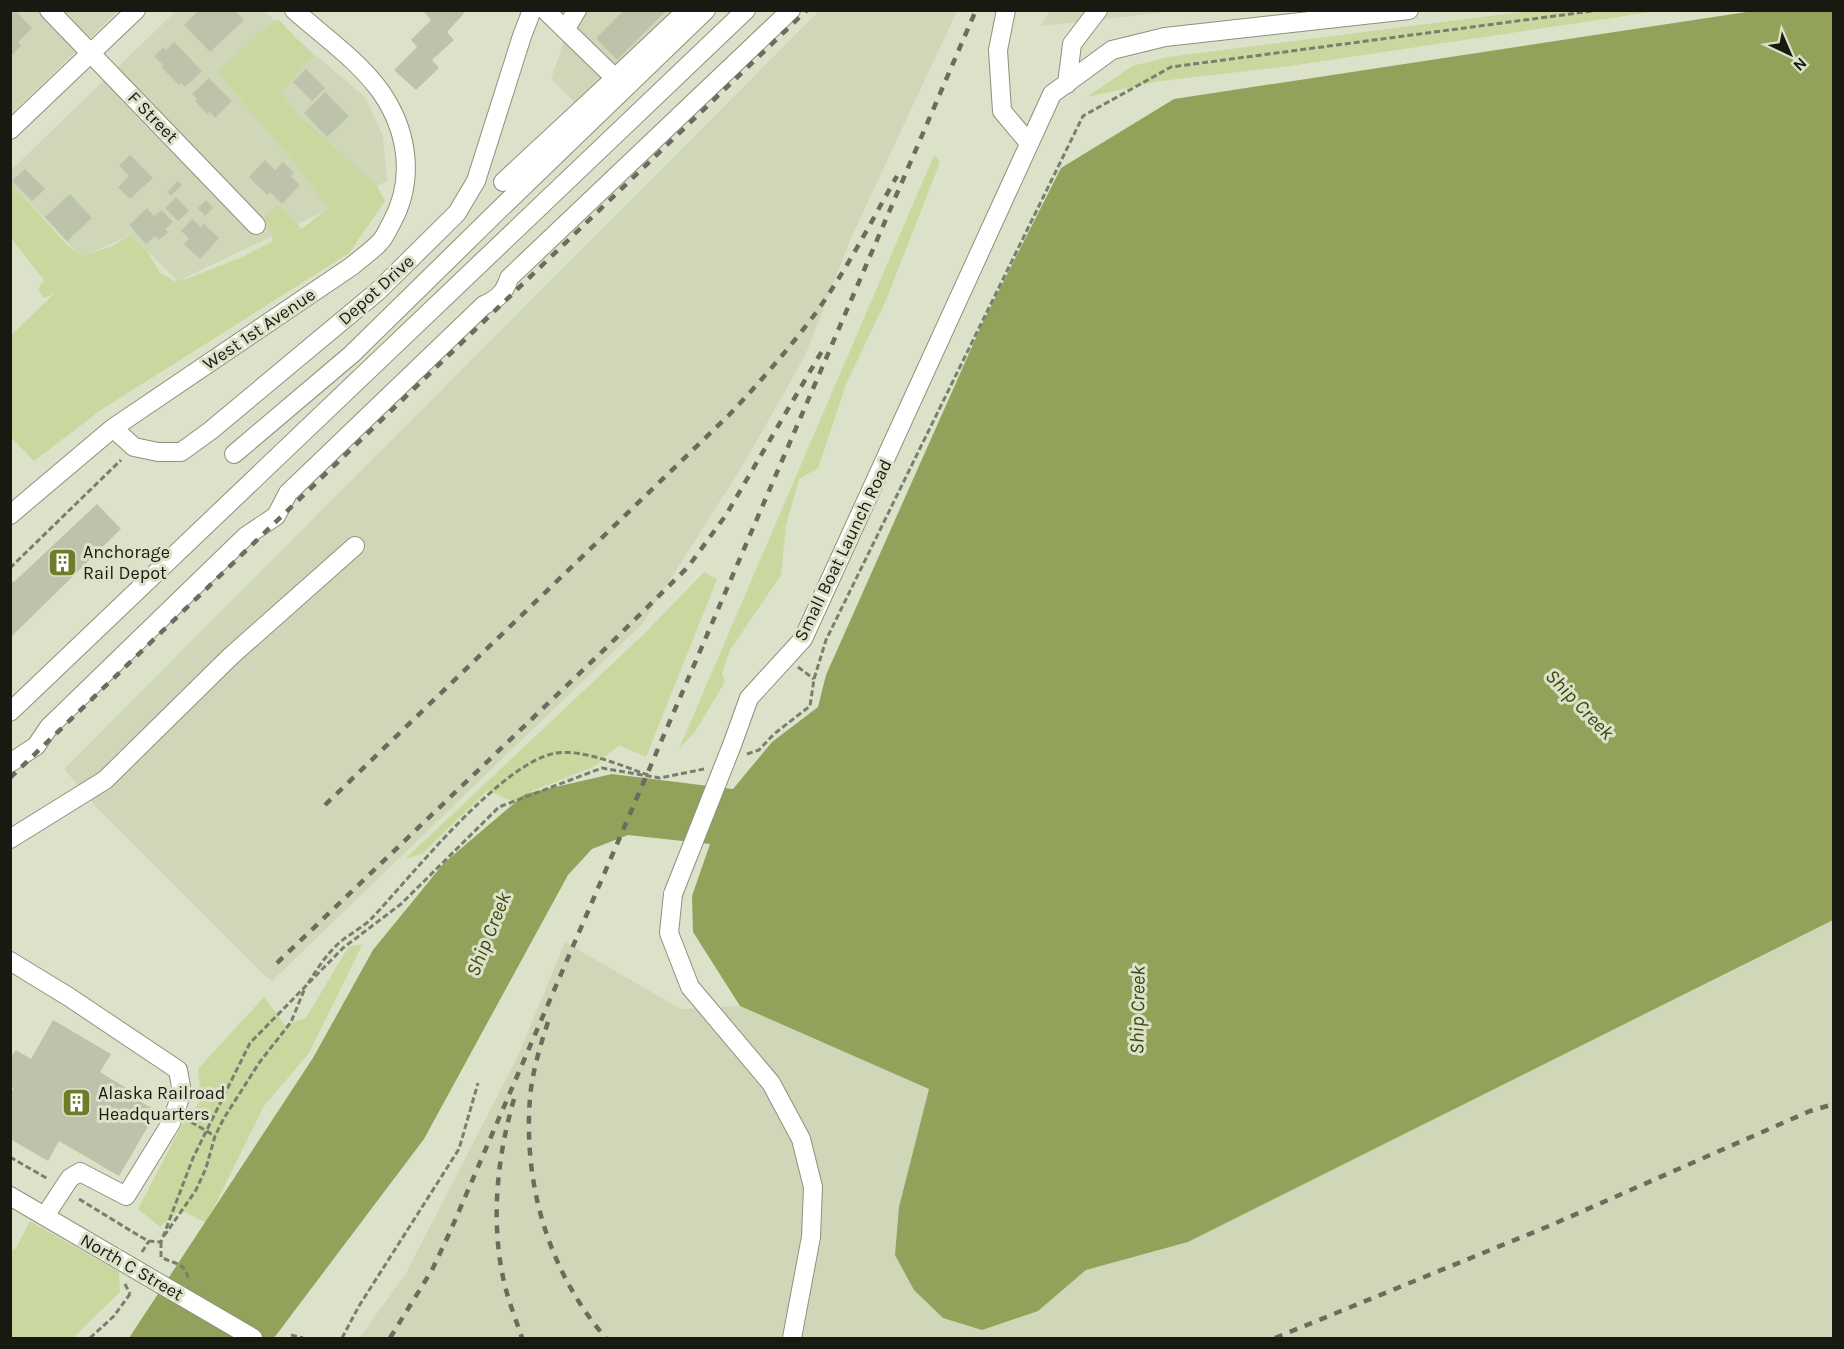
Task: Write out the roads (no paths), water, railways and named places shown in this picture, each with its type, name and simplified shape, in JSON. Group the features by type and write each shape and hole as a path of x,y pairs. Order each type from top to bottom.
{"street":[{"name":"F Street","path":"49,10 256,225"},
{"path":"10,130 136,10"},
{"name":"West 1st Avenue","path":"10,515 113,428 352,266 381,241 405,192 406,159 399,128 381,92 352,60 294,10"},
{"name":"Depot Drive","path":"113,428 134,447 158,452 181,452 210,431 378,291 458,213 476,181 532,10"},
{"path":"545,10 615,78"},
{"path":"565,30 577,10"},
{"path":"503,182 687,10"},
{"path":"234,454 352,354 706,10"},
{"path":"10,712 746,10"},
{"path":"10,763 36,746 49,727 246,536 276,516 288,493 484,305 494,301 506,290 509,278 791,10"},
{"path":"1006,10 998,50 1002,111 1029,143"},
{"path":"1067,84 1072,44 1098,10"},
{"name":"Small Boat Launch Road","path":"792,1338 811,1237 813,1187 801,1139 771,1083 690,987 669,933 673,894 735,751 749,698 803,639 1052,94 1112,50 1165,37 1409,10"},
{"path":"10,839 105,780 231,656 355,546"},
{"path":"10,961 69,997 178,1070 182,1092 171,1123 126,1196 80,1172 70,1178 45,1216"},
{"name":"North C Street","path":"10,1196 253,1338"}],"water":[{"name":"Ship Creek","path":"1753,11 1833,11 1833,920 1188,1242 1086,1270 1038,1311 982,1330 943,1318 914,1290 895,1255 899,1207 929,1089 740,1006 693,932 692,896 710,844 628,835 592,849 568,875 424,1139 274,1338 129,1338 313,1058 373,950 444,863 525,794 612,774 733,789 772,742 818,707 826,675 983,322 1061,168 1174,99"}],"railway":[{"path":"10,778 807,10"},
{"path":"390,1338 432,1270 450,1232 976,10"},
{"path":"325,805 729,415 751,391 826,298 897,176"},
{"path":"277,963 688,567 726,515 822,351"},
{"path":"548,1022 537,1060 530,1098 531,1163 536,1195 544,1226 569,1285 586,1313 606,1338"},
{"path":"514,1099 500,1163 497,1229 504,1281 522,1338"},
{"path":"1275,1338 1549,1226 1810,1111 1834,1104"}],"place":[{"name":"Anchorage Rail Depot","path":"62,562"},
{"name":"Alaska Railroad Headquarters","path":"77,1103"}]}
